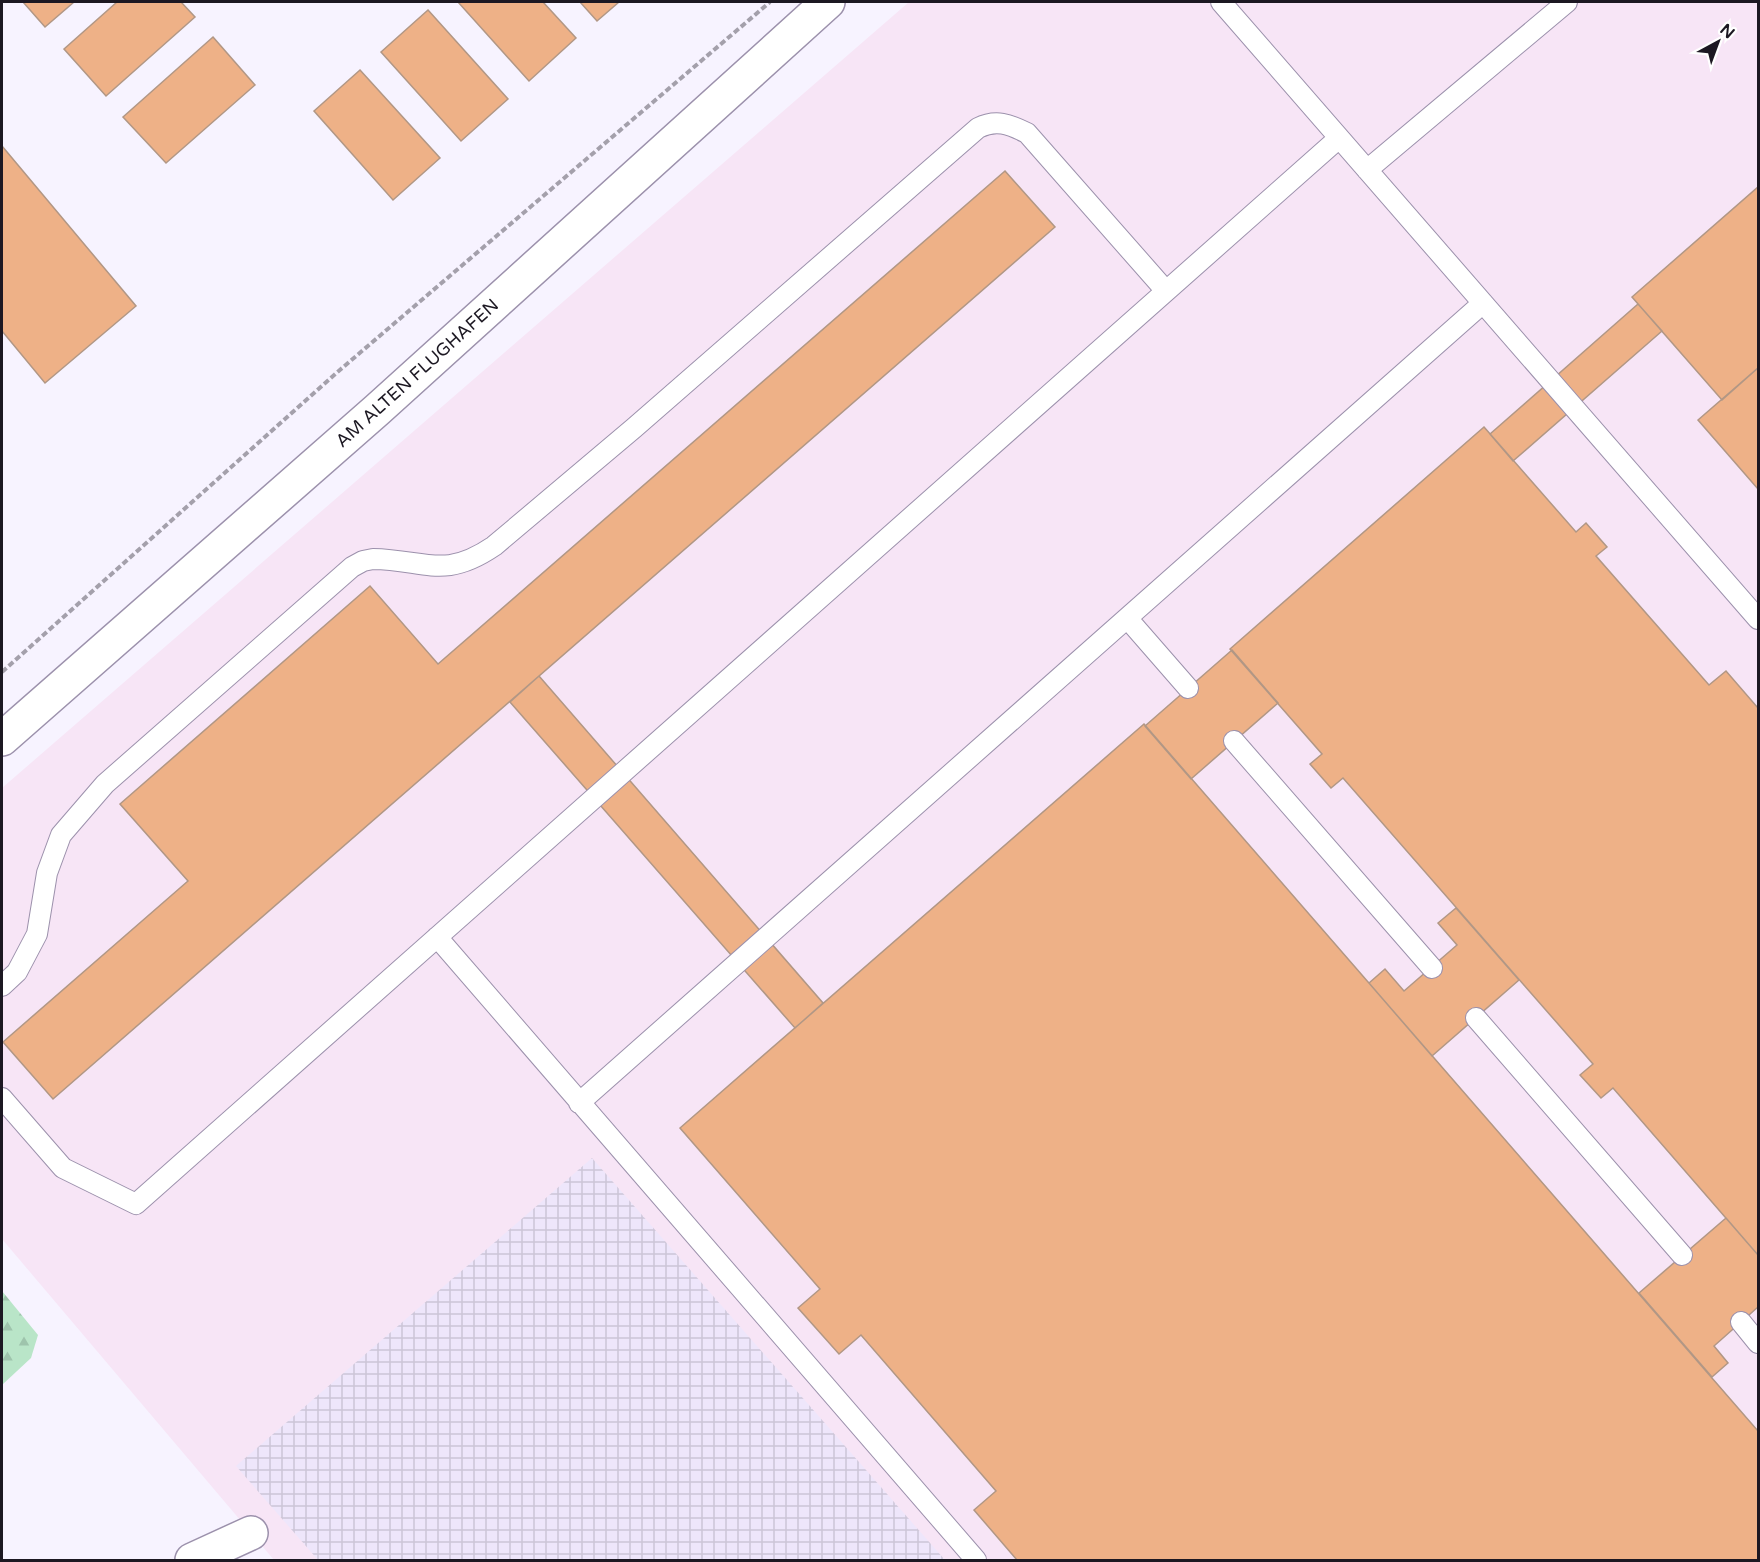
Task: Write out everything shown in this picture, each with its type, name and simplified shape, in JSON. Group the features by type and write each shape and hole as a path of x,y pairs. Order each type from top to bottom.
{"street":[{"name":"AM ALTEN FLUGHAFEN","path":"2,739 377,410 828,2"},
{"path":"192,1560 251,1533"}],"lane":[{"path":"1221,2 1758,619"},
{"path":"1367,170 1567,2"},
{"path":"2,986 17,972 37,934 47,873 61,835 105,784 352,567 373,559 437,567 453,566 468,561 494,546 643,420 978,128 997,123 1006,124 1027,133 1166,291"},
{"path":"2,1098 63,1168 136,1204 1340,138"},
{"path":"579,1103 1483,303"},
{"path":"1127,618 1188,688"},
{"path":"1234,741 1432,968"},
{"path":"437,937 976,1560"},
{"path":"1476,1018 1683,1255"},
{"path":"1741,1322 1758,1343"}],"path":[{"path":"2,672 341,369 770,2"}],"shaded area":[{"path":"909,2 1758,2 1758,1560 274,1560 2,1239 2,788"},
{"path":"592,1158 945,1560 318,1560 236,1466"}],"green space":[{"path":"2,1291 38,1335 31,1358 2,1385"}],"building":[{"path":"23,2 74,2 45,27"},
{"path":"117,2 181,2 195,17 106,96 64,49"},
{"path":"458,2 543,2 576,38 529,81"},
{"path":"580,2 619,2 597,21"},
{"path":"428,10 508,99 461,141 381,52"},
{"path":"213,37 255,85 166,163 123,117"},
{"path":"360,70 440,158 393,200 314,111"},
{"path":"2,146 136,306 45,383 2,331"},
{"path":"1005,171 1055,227 53,1099 3,1042 188,881 120,804 370,586 438,664"},
{"path":"1758,187 1758,368 1722,400 1632,297"},
{"path":"1638,304 1662,331 1513,461 1490,434"},
{"path":"1758,368 1758,489 1698,420"},
{"path":"1484,427 1576,532 1586,523 1607,547 1596,556 1709,685 1726,671 1758,708 1758,1255 1613,1088 1601,1098 1580,1075 1593,1064 1343,778 1331,788 1310,764 1322,754 1230,649"},
{"path":"1232,650 1278,703 1191,779 1145,726"},
{"path":"539,676 823,1003 795,1028 510,702"},
{"path":"1144,724 1758,1431 1758,1560 1017,1560 974,1510 996,1491 861,1335 839,1354 798,1308 820,1289 680,1128"},
{"path":"1456,908 1519,980 1432,1056 1369,983 1385,969 1404,991 1457,945 1438,923"},
{"path":"1726,1218 1758,1255 1758,1307 1714,1346 1728,1363 1712,1377 1639,1293"}]}
